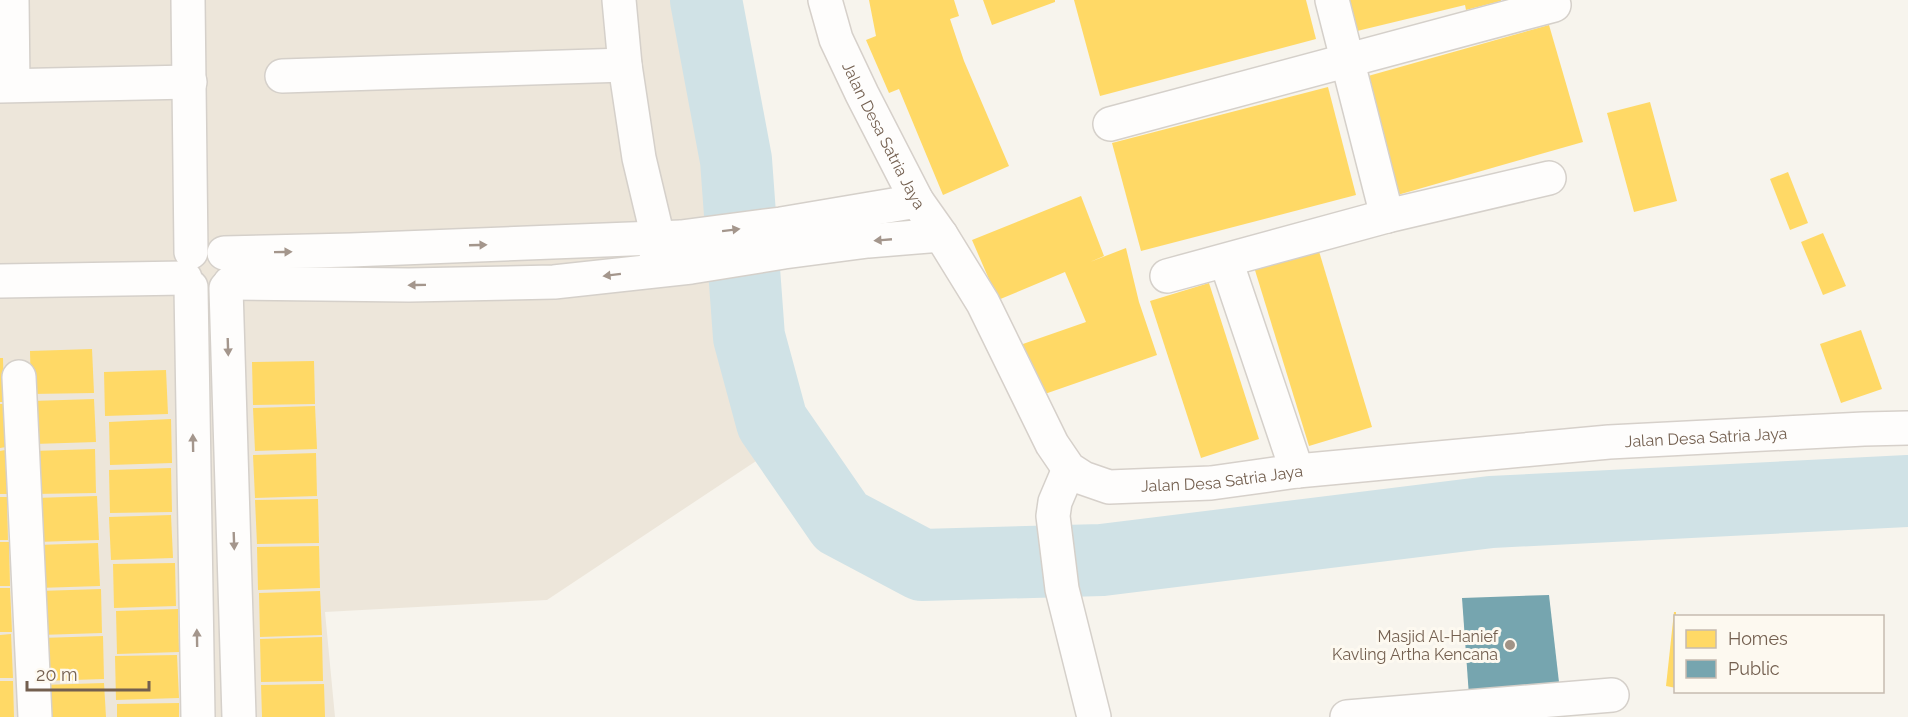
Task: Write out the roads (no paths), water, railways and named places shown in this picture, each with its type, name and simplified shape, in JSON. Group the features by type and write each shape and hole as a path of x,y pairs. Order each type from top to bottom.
{"street":[{"path":"12,0 6,85 190,82"},
{"path":"189,0 189,272 198,717"},
{"path":"619,0 625,65 639,158 676,247"},
{"name":"Jalan Desa Satria Jaya","path":"825,0 836,39 917,201 983,303 1052,444 1069,469 1083,477 1109,486 1211,483 1297,471 1609,442 1908,428"},
{"path":"1332,0 1388,216"},
{"path":"1110,124 1554,5"},
{"path":"282,76 625,65"},
{"path":"1167,276 1388,216 1549,178"},
{"path":"782,238 917,201"},
{"path":"227,275 351,250 676,247 782,238 941,235"},
{"path":"0,281 189,272 209,246 217,248 227,275 239,717"},
{"path":"227,275 409,285 554,282 655,270 676,247"},
{"path":"1226,261 1297,471"},
{"path":"189,272 198,294 208,296 218,294 227,275"},
{"path":"19,377 35,717"},
{"path":"1069,469 1055,502 1053,516 1062,589 1094,717"},
{"path":"1347,717 1444,713 1612,695"}],"waterway":[{"path":"706,0 736,160 749,337 772,422 841,522 922,565 1102,560 1491,512 1908,491"}],"place":[{"name":"Masjid Al-Hanief Kavling Artha Kencana","path":"1510,645"}]}
